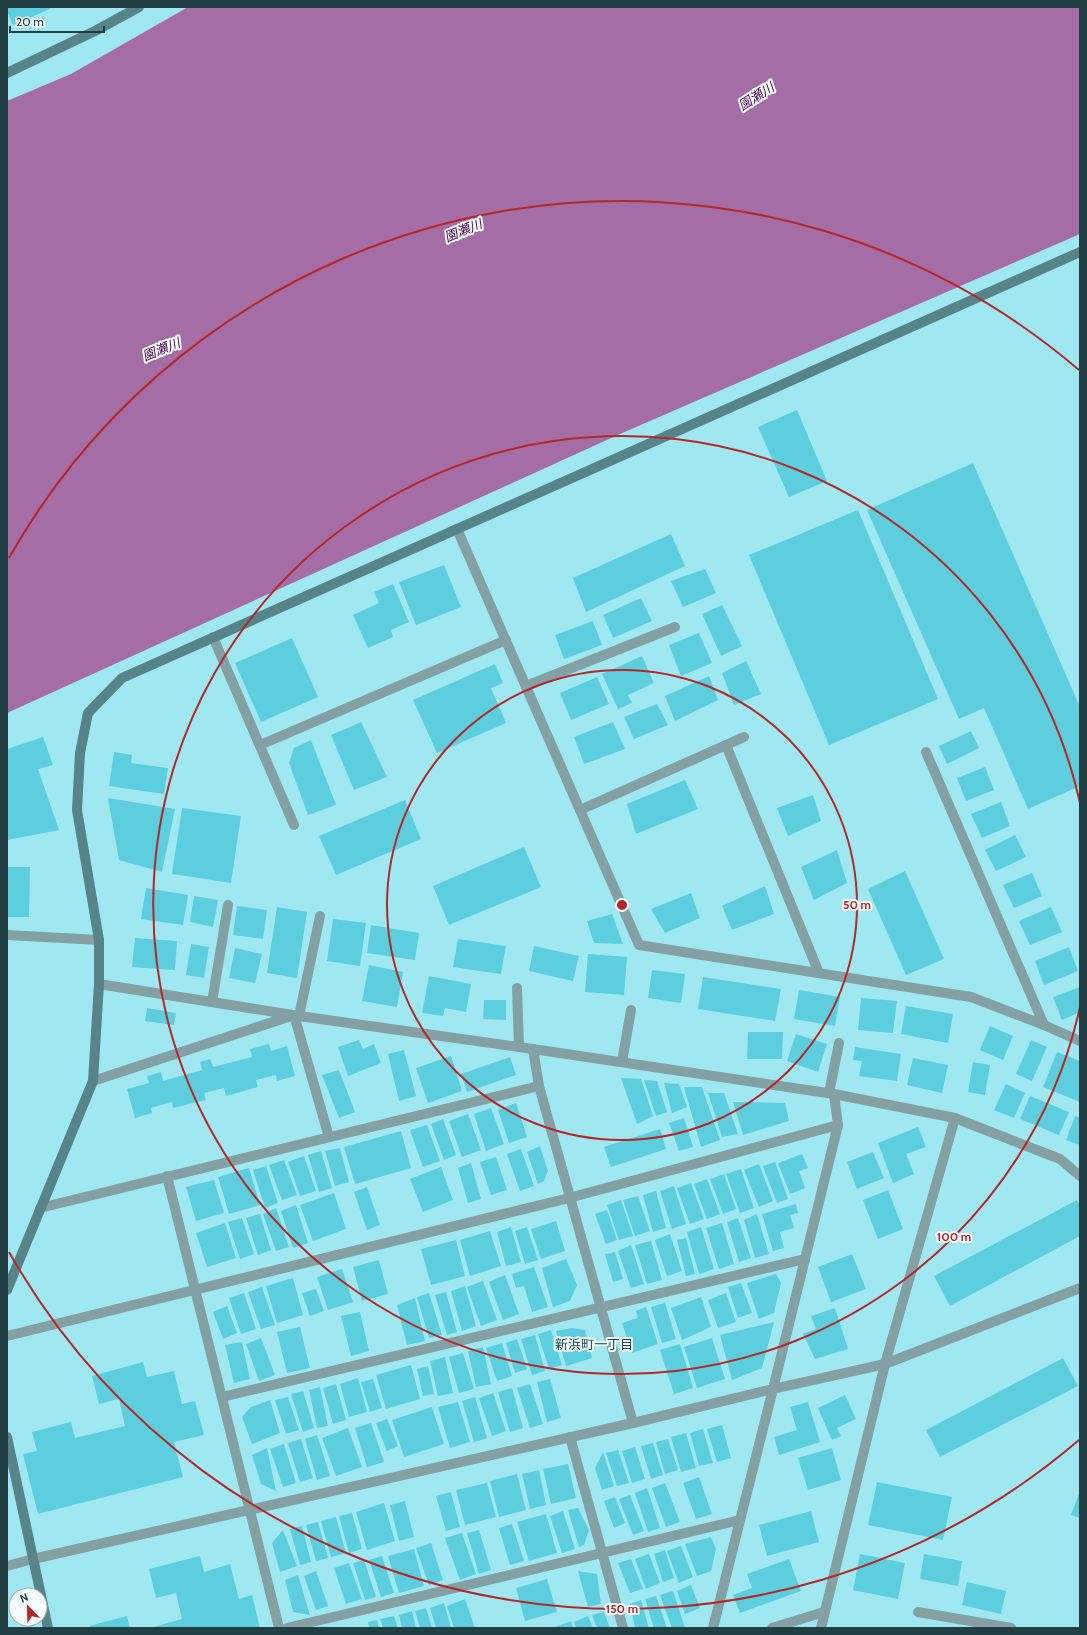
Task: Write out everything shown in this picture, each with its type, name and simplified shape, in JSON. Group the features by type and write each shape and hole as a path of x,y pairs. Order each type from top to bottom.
{"street":[{"path":"7,73 95,31 139,7"},
{"path":"7,1290 93,1081 99,984 99,940 77,810 80,753 88,713 122,678 1080,252"},
{"path":"457,529 639,945 971,997 1044,1025 1080,1042"},
{"path":"526,686 675,627"},
{"path":"214,637 294,825"},
{"path":"260,745 506,640"},
{"path":"580,810 744,737"},
{"path":"726,745 819,973"},
{"path":"926,752 1044,1025"},
{"path":"212,1002 228,905"},
{"path":"320,916 296,1016 329,1137"},
{"path":"7,935 99,940"},
{"path":"99,984 296,1016 533,1049 832,1094 955,1118 1060,1159 1080,1176"},
{"path":"517,988 518,1047"},
{"path":"622,1062 631,1010"},
{"path":"93,1081 296,1016"},
{"path":"713,1628 774,1389 838,1125 832,1094 839,1043"},
{"path":"533,1049 539,1086 633,1424"},
{"path":"40,1208 539,1086"},
{"path":"821,1628 885,1364 955,1118"},
{"path":"7,1336 569,1198 838,1125"},
{"path":"167,1176 280,1628"},
{"path":"222,1397 805,1259"},
{"path":"7,1566 633,1424 774,1389 885,1364 1080,1288"},
{"path":"7,1436 8,1447 48,1628"},
{"path":"570,1438 623,1628"},
{"path":"287,1628 740,1520"},
{"path":"772,1628 824,1612"},
{"path":"918,1612 1011,1628"}],"water":[{"name":"園瀬川","path":"188,7 1080,7 1080,234 620,434 7,713 7,101 71,74"}],"building":[{"path":"7,7 49,7 50,9 13,25 7,11"},
{"path":"797,410 827,481 789,497 758,427"},
{"path":"973,463 1080,707 1080,786 1028,809 984,708 959,719 867,510"},
{"path":"858,510 938,699 829,745 749,555"},
{"path":"671,534 685,566 586,612 573,578"},
{"path":"444,565 461,607 416,625 399,582"},
{"path":"705,569 716,593 683,607 671,581"},
{"path":"393,584 409,622 391,630 393,637 368,648 353,615 379,603 374,592"},
{"path":"641,598 652,621 613,638 603,615"},
{"path":"722,605 742,646 721,656 702,614"},
{"path":"593,621 602,645 564,659 555,635"},
{"path":"699,633 712,663 681,676 669,645"},
{"path":"292,638 318,697 261,722 235,663"},
{"path":"642,656 654,683 628,695 632,703 618,709 602,674"},
{"path":"746,661 761,694 734,705 722,673"},
{"path":"495,664 503,683 491,688 506,723 437,753 413,700"},
{"path":"709,676 718,700 675,721 665,696"},
{"path":"597,677 609,704 571,720 560,693"},
{"path":"657,704 668,725 634,739 624,717"},
{"path":"361,722 387,777 354,790 331,735"},
{"path":"613,722 625,749 584,764 574,737"},
{"path":"971,731 979,748 947,764 939,746"},
{"path":"43,737 53,765 38,769 59,830 7,840 7,749"},
{"path":"311,740 336,805 308,815 289,763 294,748"},
{"path":"114,752 132,755 131,763 168,768 164,794 109,786"},
{"path":"985,767 994,790 966,801 957,778"},
{"path":"685,780 698,809 636,834 627,804"},
{"path":"813,795 821,821 788,836 777,808"},
{"path":"108,798 175,809 162,872 119,860"},
{"path":"405,800 421,839 336,875 319,836"},
{"path":"1001,802 1010,826 982,838 971,814"},
{"path":"182,808 241,816 231,883 172,874"},
{"path":"1015,835 1026,857 996,871 985,850"},
{"path":"524,847 541,887 449,925 433,886"},
{"path":"837,850 847,883 814,900 801,867"},
{"path":"7,867 30,867 29,917 7,917"},
{"path":"905,871 944,959 906,975 868,889"},
{"path":"1032,873 1042,896 1014,908 1003,885"},
{"path":"765,886 774,914 732,930 722,906"},
{"path":"146,888 188,895 183,925 141,919"},
{"path":"691,893 700,918 665,933 651,909"},
{"path":"194,896 218,900 213,927 190,922"},
{"path":"237,906 267,910 263,939 233,935"},
{"path":"277,907 307,912 297,978 267,973"},
{"path":"1051,907 1062,932 1030,945 1019,921"},
{"path":"612,914 623,944 594,943 587,921"},
{"path":"333,919 366,923 360,966 327,961"},
{"path":"371,925 419,933 415,960 367,953"},
{"path":"135,938 177,941 175,970 132,967"},
{"path":"458,939 506,946 501,974 453,967"},
{"path":"191,944 209,947 204,978 186,975"},
{"path":"534,946 579,956 573,981 529,971"},
{"path":"1069,947 1078,971 1044,985 1035,961"},
{"path":"235,948 262,954 255,983 229,978"},
{"path":"588,954 627,957 624,995 585,992"},
{"path":"369,965 403,972 397,1007 362,1001"},
{"path":"652,970 685,974 681,1003 648,998"},
{"path":"429,976 471,984 466,1012 445,1008 443,1016 422,1013"},
{"path":"703,977 781,989 775,1021 698,1009"},
{"path":"1080,987 1080,1018 1078,1013 1062,1020 1053,997"},
{"path":"799,990 840,997 835,1026 794,1019"},
{"path":"861,998 897,1001 893,1033 858,1030"},
{"path":"484,1000 506,1000 506,1020 483,1019"},
{"path":"906,1006 953,1014 948,1043 901,1034"},
{"path":"147,1008 176,1013 174,1025 145,1021"},
{"path":"990,1026 1013,1036 1003,1060 980,1050"},
{"path":"748,1032 783,1032 782,1059 747,1059"},
{"path":"796,1034 827,1044 818,1072 787,1061"},
{"path":"359,1040 363,1049 374,1044 381,1063 348,1076 338,1047"},
{"path":"1031,1040 1047,1047 1032,1081 1016,1074"},
{"path":"269,1044 271,1051 287,1046 295,1076 277,1081 276,1075 256,1080 258,1087 226,1096 224,1088 204,1093 206,1100 173,1108 172,1102 151,1108 152,1113 135,1118 127,1089 149,1083 147,1076 161,1072 163,1081 202,1070 200,1062 210,1059 213,1067 252,1057 250,1049"},
{"path":"855,1047 901,1054 897,1081 859,1076 862,1061 853,1060"},
{"path":"404,1050 416,1096 399,1101 388,1054"},
{"path":"1057,1052 1080,1061 1080,1102 1043,1087"},
{"path":"451,1056 462,1091 428,1103 416,1068"},
{"path":"510,1057 516,1075 467,1092 461,1074"},
{"path":"913,1058 948,1065 942,1093 907,1085"},
{"path":"973,1062 990,1065 985,1095 968,1092"},
{"path":"339,1070 355,1112 339,1118 322,1075"},
{"path":"621,1078 641,1079 653,1116 637,1124"},
{"path":"644,1080 657,1081 667,1112 656,1116"},
{"path":"664,1083 679,1084 687,1107 672,1113"},
{"path":"1006,1084 1025,1093 1014,1118 994,1110"},
{"path":"684,1087 702,1087 720,1140 701,1147"},
{"path":"708,1093 724,1093 738,1134 722,1137"},
{"path":"1030,1096 1069,1112 1059,1135 1020,1119"},
{"path":"733,1102 785,1103 789,1121 743,1135"},
{"path":"516,1103 527,1137 509,1143 498,1110"},
{"path":"491,1108 504,1144 486,1151 474,1114"},
{"path":"468,1114 481,1150 462,1157 449,1121"},
{"path":"1075,1116 1080,1118 1080,1145 1066,1140"},
{"path":"684,1118 693,1147 679,1151 669,1123"},
{"path":"443,1119 456,1155 444,1160 431,1124"},
{"path":"427,1125 440,1161 423,1167 410,1130"},
{"path":"918,1127 926,1147 906,1154 914,1174 893,1183 878,1143"},
{"path":"660,1129 666,1149 611,1167 604,1147"},
{"path":"401,1131 411,1168 355,1184 344,1147"},
{"path":"540,1146 548,1171 544,1181 538,1184 527,1152"},
{"path":"340,1148 349,1182 335,1186 325,1151"},
{"path":"521,1149 534,1186 520,1191 507,1154"},
{"path":"321,1151 332,1188 319,1192 308,1155"},
{"path":"873,1152 884,1178 857,1189 847,1162"},
{"path":"802,1154 808,1168 799,1171 805,1188 790,1194 778,1163"},
{"path":"304,1156 316,1191 300,1196 288,1162"},
{"path":"496,1157 507,1190 491,1195 480,1162"},
{"path":"284,1160 297,1195 282,1200 269,1165"},
{"path":"775,1162 788,1199 777,1203 763,1166"},
{"path":"471,1163 481,1199 468,1203 458,1168"},
{"path":"759,1164 773,1201 759,1207 744,1170"},
{"path":"266,1166 278,1203 265,1208 253,1170"},
{"path":"441,1167 453,1200 423,1212 410,1179"},
{"path":"249,1168 260,1205 229,1214 218,1177"},
{"path":"741,1169 754,1208 740,1213 726,1174"},
{"path":"724,1174 736,1209 723,1214 710,1179"},
{"path":"707,1179 720,1214 707,1219 694,1184"},
{"path":"214,1180 224,1213 196,1221 186,1187"},
{"path":"691,1183 704,1219 690,1224 677,1188"},
{"path":"674,1186 686,1224 672,1229 660,1191"},
{"path":"367,1187 380,1225 367,1230 354,1192"},
{"path":"888,1190 903,1229 878,1239 863,1200"},
{"path":"656,1191 666,1228 653,1232 643,1195"},
{"path":"334,1193 346,1229 313,1241 300,1205"},
{"path":"638,1196 650,1231 635,1236 623,1200"},
{"path":"621,1200 633,1236 619,1240 607,1205"},
{"path":"1077,1200 1080,1205 1080,1236 950,1306 934,1276"},
{"path":"796,1204 798,1213 790,1215 794,1228 780,1232 784,1248 773,1251 762,1214"},
{"path":"296,1205 308,1243 293,1248 281,1211"},
{"path":"276,1208 289,1247 276,1251 263,1214"},
{"path":"607,1210 617,1240 606,1244 595,1214"},
{"path":"260,1214 271,1250 258,1255 246,1218"},
{"path":"757,1214 769,1254 755,1258 744,1220"},
{"path":"242,1218 254,1254 240,1259 228,1222"},
{"path":"738,1218 751,1258 739,1262 727,1222"},
{"path":"556,1221 565,1251 541,1259 531,1229"},
{"path":"225,1223 236,1258 207,1267 196,1233"},
{"path":"722,1223 734,1264 719,1269 706,1228"},
{"path":"511,1227 521,1262 506,1266 497,1232"},
{"path":"527,1227 538,1260 525,1264 515,1231"},
{"path":"701,1227 714,1269 699,1274 687,1232"},
{"path":"490,1231 501,1266 470,1276 460,1240"},
{"path":"670,1234 682,1271 667,1276 655,1240"},
{"path":"686,1238 695,1274 686,1276 677,1240"},
{"path":"456,1240 465,1276 431,1285 421,1249"},
{"path":"651,1241 662,1280 647,1284 635,1245"},
{"path":"631,1245 644,1284 631,1288 618,1251"},
{"path":"615,1252 623,1279 613,1282 605,1254"},
{"path":"852,1254 866,1289 831,1302 818,1267"},
{"path":"566,1259 577,1285 570,1301 553,1307 542,1268"},
{"path":"379,1260 388,1294 362,1301 353,1267"},
{"path":"534,1267 548,1307 532,1312 524,1286 516,1288 512,1274"},
{"path":"342,1269 353,1302 328,1310 317,1277"},
{"path":"776,1274 781,1283 774,1313 759,1319 747,1283"},
{"path":"505,1275 519,1314 503,1320 489,1282"},
{"path":"293,1278 303,1315 277,1323 266,1286"},
{"path":"483,1281 497,1320 481,1326 467,1287"},
{"path":"741,1283 752,1313 738,1318 728,1287"},
{"path":"465,1286 476,1326 462,1331 451,1291"},
{"path":"262,1287 275,1325 261,1329 248,1292"},
{"path":"316,1289 324,1311 310,1316 302,1293"},
{"path":"446,1292 457,1332 447,1335 435,1295"},
{"path":"244,1293 256,1329 241,1334 229,1298"},
{"path":"429,1293 442,1335 429,1338 417,1297"},
{"path":"726,1293 736,1322 718,1328 708,1300"},
{"path":"701,1297 711,1327 682,1340 671,1308"},
{"path":"415,1298 425,1341 407,1345 397,1305"},
{"path":"665,1303 676,1339 662,1343 651,1307"},
{"path":"227,1306 237,1333 223,1339 213,1312"},
{"path":"646,1307 658,1344 632,1353 622,1323 638,1318 636,1311"},
{"path":"835,1308 848,1349 815,1359 803,1334 816,1329 811,1316"},
{"path":"360,1312 369,1351 351,1356 341,1316"},
{"path":"774,1322 762,1368 732,1380 720,1335"},
{"path":"300,1327 310,1368 287,1373 277,1332"},
{"path":"572,1328 585,1330 592,1358 566,1366 556,1331"},
{"path":"551,1330 562,1365 549,1369 538,1334"},
{"path":"535,1335 545,1371 532,1375 521,1339"},
{"path":"261,1338 275,1375 259,1381 246,1344"},
{"path":"712,1338 725,1379 697,1388 684,1347"},
{"path":"517,1339 527,1369 515,1373 506,1343"},
{"path":"242,1342 250,1379 234,1383 225,1345"},
{"path":"502,1343 512,1376 497,1381 486,1348"},
{"path":"680,1344 693,1388 674,1394 660,1350"},
{"path":"483,1347 491,1384 476,1387 468,1351"},
{"path":"463,1353 474,1389 459,1393 449,1357"},
{"path":"445,1357 453,1393 438,1396 430,1361"},
{"path":"1063,1358 1078,1386 940,1457 926,1430"},
{"path":"143,1362 147,1377 174,1371 182,1404 195,1401 204,1435 174,1442 183,1477 38,1514 23,1454 37,1451 32,1432 71,1422 75,1438 125,1426 119,1399 99,1404 92,1376"},
{"path":"411,1365 420,1399 386,1409 376,1375"},
{"path":"428,1366 434,1394 423,1396 417,1369"},
{"path":"358,1378 367,1412 349,1417 340,1384"},
{"path":"373,1379 382,1408 370,1412 361,1382"},
{"path":"550,1379 561,1418 547,1422 537,1382"},
{"path":"336,1384 346,1420 333,1424 323,1388"},
{"path":"530,1384 543,1424 530,1428 517,1388"},
{"path":"320,1387 328,1426 317,1428 309,1390"},
{"path":"512,1388 523,1428 510,1432 498,1392"},
{"path":"303,1391 314,1428 303,1432 291,1394"},
{"path":"493,1393 506,1431 492,1436 479,1398"},
{"path":"845,1395 856,1419 837,1428 841,1436 832,1440 818,1408"},
{"path":"288,1397 299,1430 286,1434 275,1400"},
{"path":"475,1397 487,1438 474,1442 462,1401"},
{"path":"270,1400 280,1433 252,1444 242,1417 251,1407"},
{"path":"458,1402 470,1442 450,1448 438,1407"},
{"path":"808,1402 820,1442 779,1455 774,1437 797,1430 790,1407"},
{"path":"432,1407 444,1444 404,1457 392,1420"},
{"path":"387,1419 398,1446 387,1451 376,1423"},
{"path":"371,1423 384,1462 367,1467 355,1428"},
{"path":"722,1425 731,1458 717,1462 707,1429"},
{"path":"348,1428 362,1467 336,1476 322,1438"},
{"path":"703,1429 713,1463 699,1466 690,1433"},
{"path":"686,1433 696,1468 681,1472 671,1437"},
{"path":"317,1435 330,1476 317,1480 305,1439"},
{"path":"301,1439 313,1478 300,1482 288,1443"},
{"path":"668,1439 678,1470 665,1474 656,1442"},
{"path":"653,1443 663,1475 651,1479 641,1446"},
{"path":"284,1444 296,1483 283,1487 270,1449"},
{"path":"635,1447 645,1479 632,1483 622,1451"},
{"path":"267,1448 276,1491 261,1484 252,1455"},
{"path":"832,1448 841,1480 808,1490 798,1458"},
{"path":"618,1450 629,1483 617,1486 606,1453"},
{"path":"603,1452 614,1486 602,1490 595,1468"},
{"path":"568,1464 576,1498 551,1504 543,1469"},
{"path":"539,1470 546,1505 530,1509 522,1474"},
{"path":"517,1474 526,1510 499,1517 490,1481"},
{"path":"699,1477 712,1514 696,1519 683,1483"},
{"path":"877,1482 952,1497 943,1540 868,1525"},
{"path":"487,1483 496,1517 465,1525 456,1490"},
{"path":"665,1483 680,1522 666,1527 652,1488"},
{"path":"647,1488 660,1528 648,1532 635,1493"},
{"path":"1080,1491 1080,1518 1071,1515"},
{"path":"451,1492 460,1527 446,1531 436,1496"},
{"path":"630,1495 644,1531 633,1535 619,1499"},
{"path":"615,1497 625,1523 614,1528 604,1501"},
{"path":"405,1501 414,1537 399,1541 390,1505"},
{"path":"384,1503 395,1541 367,1550 356,1512"},
{"path":"578,1508 589,1530 584,1545 579,1547 568,1510"},
{"path":"563,1511 575,1549 562,1553 550,1516"},
{"path":"811,1511 819,1542 767,1556 759,1525"},
{"path":"352,1513 362,1549 349,1553 339,1516"},
{"path":"546,1514 557,1553 529,1561 517,1522"},
{"path":"336,1517 346,1553 331,1557 321,1521"},
{"path":"318,1522 328,1558 316,1561 306,1525"},
{"path":"512,1524 524,1561 510,1565 499,1528"},
{"path":"302,1526 311,1562 300,1565 290,1529"},
{"path":"283,1530 297,1566 280,1572 272,1543"},
{"path":"479,1530 491,1570 479,1574 467,1533"},
{"path":"462,1533 476,1574 460,1580 445,1538"},
{"path":"711,1537 716,1549 711,1571 697,1576 685,1544"},
{"path":"431,1543 443,1580 429,1585 416,1548"},
{"path":"681,1546 693,1577 679,1583 667,1551"},
{"path":"414,1549 424,1586 399,1593 388,1556"},
{"path":"665,1550 674,1578 663,1582 654,1554"},
{"path":"649,1554 660,1583 646,1589 635,1559"},
{"path":"860,1554 905,1563 898,1599 853,1590"},
{"path":"924,1554 962,1561 958,1586 920,1579"},
{"path":"200,1556 204,1572 230,1564 239,1599 252,1595 260,1628 150,1628 182,1619 176,1593 156,1598 149,1569"},
{"path":"382,1556 394,1593 381,1597 369,1560"},
{"path":"631,1559 643,1589 630,1593 618,1563"},
{"path":"789,1559 801,1591 740,1613 733,1595 752,1588 747,1574"},
{"path":"364,1560 376,1597 365,1600 353,1563"},
{"path":"349,1563 362,1599 346,1604 334,1568"},
{"path":"316,1571 328,1606 316,1610 304,1576"},
{"path":"578,1571 597,1574 601,1604 588,1607"},
{"path":"298,1575 310,1615 293,1612 285,1580"},
{"path":"547,1579 557,1612 525,1621 516,1588"},
{"path":"967,1582 1006,1591 1001,1614 962,1605"},
{"path":"691,1585 700,1608 685,1614 677,1591"},
{"path":"673,1591 685,1628 672,1628 660,1595"},
{"path":"656,1596 667,1628 654,1628 645,1599"},
{"path":"465,1599 475,1628 454,1628 447,1606"},
{"path":"641,1600 649,1628 635,1628 630,1604"},
{"path":"444,1603 451,1628 436,1628 430,1608"},
{"path":"426,1608 432,1628 420,1628 415,1611"},
{"path":"412,1611 416,1628 402,1628 399,1615"},
{"path":"604,1612 610,1628 597,1628 592,1615"},
{"path":"127,1616 130,1628 90,1628 89,1626"},
{"path":"394,1616 398,1628 383,1628 380,1619"},
{"path":"588,1616 593,1628 576,1628 574,1622"},
{"path":"377,1620 379,1628 369,1628 368,1622"},
{"path":"571,1621 573,1628 552,1628"}],"district":[{"name":"新浜町一丁目","path":"594,1344"}]}
